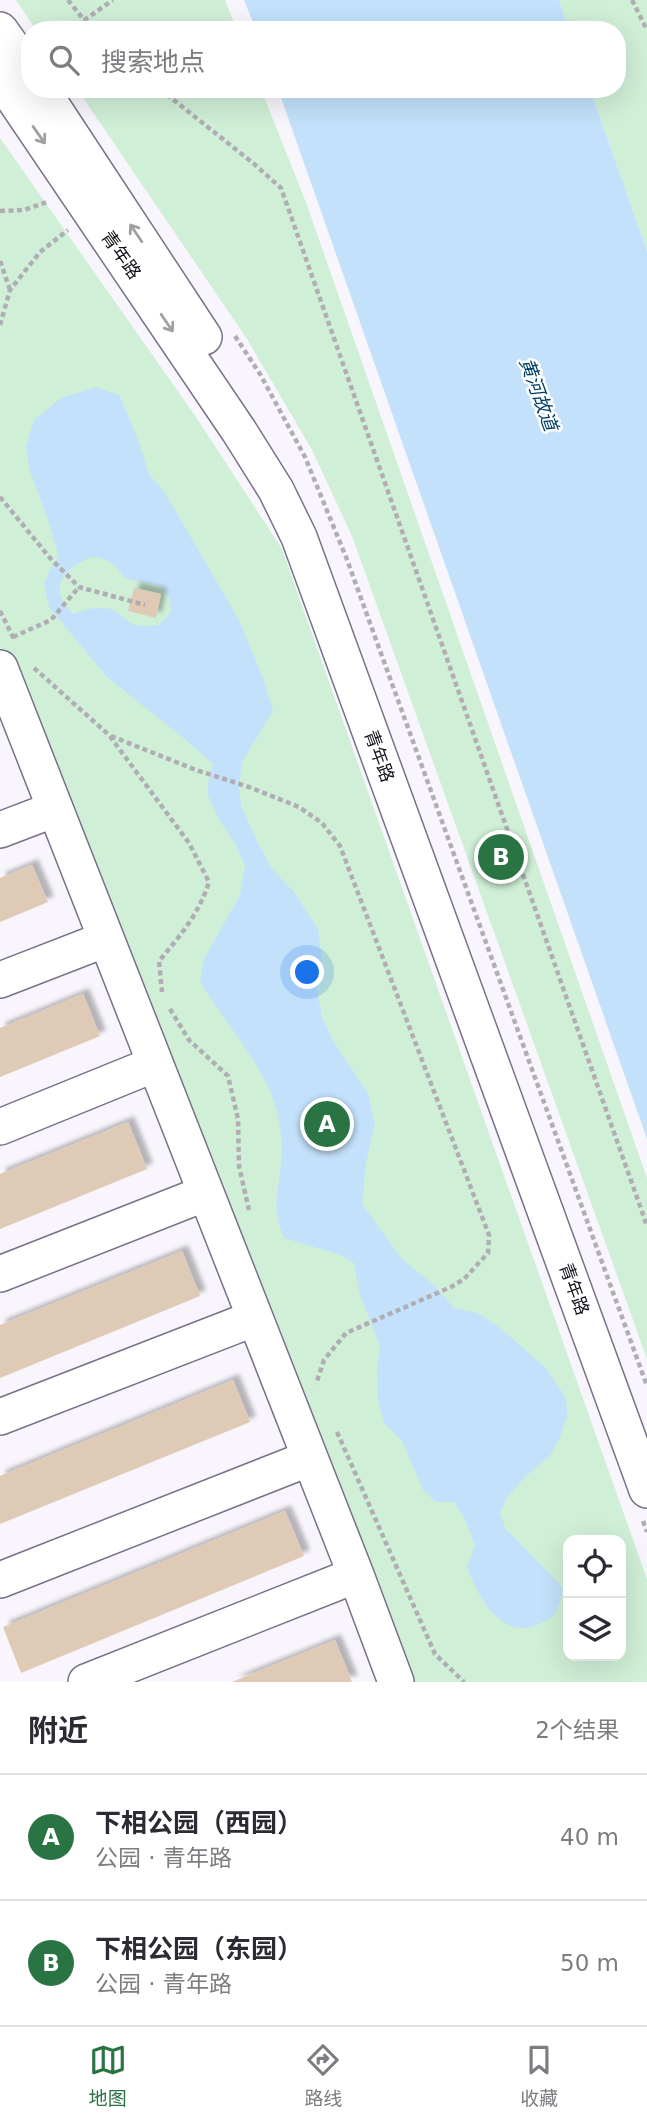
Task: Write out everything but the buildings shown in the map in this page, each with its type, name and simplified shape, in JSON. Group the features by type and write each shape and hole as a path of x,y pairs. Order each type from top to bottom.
{"street":[{"path":"0,30 21,59"},
{"name":"青年路","path":"0,78 239,431 276,490 299,537 647,1490"},
{"name":"青年路","path":"47,98 177,294 283,464 303,503 323,551 647,1442"},
{"path":"17,661 55,809 396,1682"},
{"path":"0,830 55,809"},
{"path":"0,980 106,939"},
{"path":"0,1127 155,1064"},
{"path":"0,1274 206,1193"},
{"path":"0,1417 255,1318"},
{"path":"0,1580 310,1458"},
{"path":"86,1682 356,1575"}],"path":[{"path":"68,0 83,20 113,0"},
{"path":"632,0 647,30"},
{"path":"171,98 281,188 647,1226"},
{"path":"0,211 24,210 53,200"},
{"path":"0,325 10,290 40,252 72,227"},
{"path":"0,261 10,290"},
{"path":"0,497 50,558 79,587 145,605"},
{"path":"13,637 51,620 79,587"},
{"path":"0,611 13,637 17,661 109,735 189,843 209,882 202,902 187,929 159,961 163,998 189,1040 228,1076 238,1119 239,1166 251,1218"},
{"path":"109,735 299,807 322,822 340,846 489,1235 488,1253 464,1279 452,1287 346,1333 324,1360 316,1385 310,1373"},
{"path":"332,1422 435,1654 464,1682"}],"green space":[{"path":"16,0 225,0 233,21 30,21"},
{"path":"559,0 647,0 647,251 593,98 626,98 626,21 566,21"},
{"path":"83,98 265,98 307,205 647,1178 647,1359 352,536 312,450 247,339"},
{"path":"0,138 196,417 282,549 647,1579 647,1682 394,1682 0,708"}],"water":[{"path":"244,0 559,0 566,21 252,21"},
{"name":"黄河故道","path":"281,98 593,98 647,251 647,1139"},
{"path":"96,387 119,395 138,439 149,474 165,493 238,618 263,678 273,711 242,762 239,786 241,805 272,869 293,891 318,929 322,961 317,990 322,1017 333,1041 368,1093 375,1124 366,1163 362,1204 402,1259 435,1286 454,1308 478,1313 501,1329 546,1368 566,1398 567,1416 550,1456 527,1475 507,1497 500,1514 506,1529 563,1588 554,1615 537,1625 524,1628 512,1626 501,1621 492,1612 477,1589 467,1566 475,1546 464,1517 454,1502 436,1502 423,1490 402,1441 384,1423 378,1401 377,1366 380,1347 359,1291 354,1263 341,1255 284,1238 277,1209 282,1158 278,1116 273,1098 256,1064 200,982 203,961 240,895 245,865 208,796 213,764 107,677 49,607 44,584 51,567 59,557 30,471 26,447 34,420 61,398","holes":["92,557 107,560 124,578 161,586 170,599 171,612 159,625 135,625 107,608 89,609 73,614 60,595 60,587 66,573"]}],"place":[{"name":"下相公园（东园）","path":"501,857"},
{"name":"下相公园（西园）","path":"327,1124"}]}
